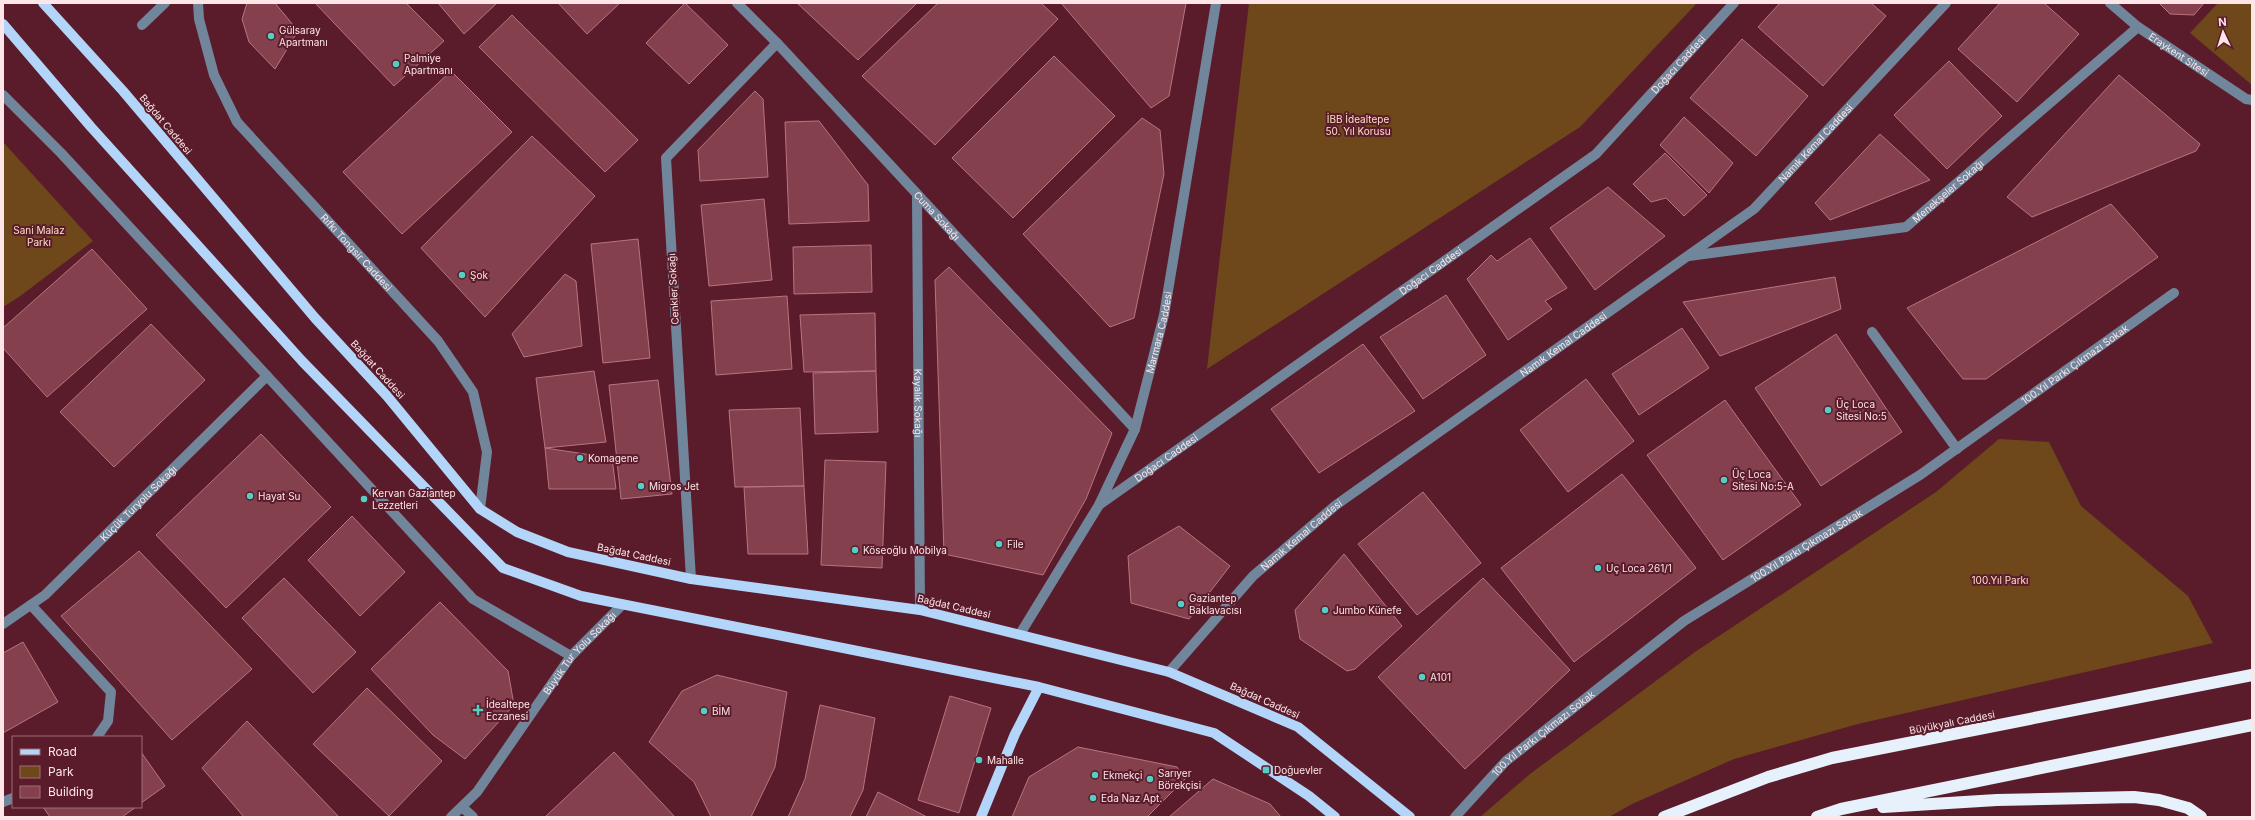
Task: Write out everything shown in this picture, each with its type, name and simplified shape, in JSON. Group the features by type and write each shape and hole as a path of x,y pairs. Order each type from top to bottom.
{"highway":[{"name":"Büyükyalı Caddesi","path":"1664,817 1768,777 1832,758 2252,675"},
{"path":"1817,817 1842,809 2252,725"},
{"path":"1842,809 1997,800 2134,797 2159,800 2188,808 2201,817"}],"main road":[{"name":"Bağdat Caddesi","path":"42,3 123,91 315,318 387,396 480,509 517,532 568,552 691,579 920,610 1169,672 1298,727 1410,817"},
{"path":"3,24 90,127 302,361 503,568 581,596 1039,687 1214,733 1309,796 1335,817"},
{"path":"981,817 1015,734 1039,687"}],"street":[{"path":"142,25 165,3"},
{"name":"Rıfkı Tongsir Caddesi","path":"198,3 200,19 214,75 238,122 438,341 473,392 487,452 480,509"},
{"name":"Cuma Sokağı","path":"737,3 777,43 917,196 1135,429"},
{"name":"Marmara Caddesi","path":"1020,634 1099,505 1135,429 1164,315 1216,3"},
{"name":"Doğacı Caddesi","path":"1099,505 1596,154 1734,3"},
{"name":"Namık Kemal Caddesi","path":"1169,672 1253,576 1336,505 1754,209 1946,3"},
{"name":"Eraykent Sitesi","path":"2110,3 2138,27 2246,99 2252,100"},
{"name":"Menekşeler Sokağı","path":"1688,256 1906,227 2138,27"},
{"name":"Cenkler Sokağı","path":"691,579 666,158 777,43"},
{"path":"3,95 61,153 473,599 572,656"},
{"name":"Kayalık Sokağı","path":"917,196 920,610"},
{"name":"100.Yıl Parkı Çıkmazı Sokak","path":"1455,817 1506,761 1684,621 1920,475 2174,293"},
{"path":"1872,332 1957,449"},
{"name":"Küçük Turyolu Sokağı","path":"3,624 46,595 267,376"},
{"path":"31,605 111,692 108,721 98,736"},
{"name":"Büyük Tur Yolu Sokağı","path":"451,817 477,792 572,656 622,605"},
{"path":"462,807 473,817"}],"green space":[{"name":"İBB İdealtepe 50. Yıl Korusu","path":"1249,3 1697,3 1580,127 1207,369"},
{"path":"2218,3 2252,3 2252,85 2190,33"},
{"name":"Sani Malaz Parkı","path":"3,142 93,241 19,297 3,307"},
{"name":"100.Yıl Parkı","path":"1999,439 2049,442 2081,506 2188,596 2213,643 1858,724 1734,759 1632,804 1609,817 1480,817 1530,774 1695,652 1936,492"}],"building":[{"name":"Gülsaray Apartmanı","path":"247,3 275,3 298,31 275,69 249,42 242,19"},
{"name":"Palmiye Apartmanı","path":"315,3 406,3 444,41 394,86"},
{"path":"438,3 497,3 464,34"},
{"path":"558,3 620,3 587,34"},
{"path":"685,3 728,45 689,84 646,43"},
{"path":"797,3 917,3 858,60"},
{"path":"938,3 1041,3 1058,19 935,145 862,76"},
{"path":"1061,3 1186,3 1169,96 1151,108"},
{"path":"1780,3 1871,3 1886,16 1823,86 1758,27"},
{"path":"2000,3 2044,3 2079,34 2017,102 1958,49"},
{"path":"2159,3 2204,3 2194,15 2170,14"},
{"path":"512,15 638,140 605,172 479,47"},
{"path":"1742,39 1808,96 1756,156 1690,98"},
{"path":"1054,56 1115,116 1013,218 952,158"},
{"path":"1949,61 2002,116 1947,169 1894,115"},
{"path":"451,71 512,132 402,234 343,172"},
{"path":"2119,75 2200,144 2196,151 2032,217 2007,197"},
{"path":"755,91 763,99 768,177 700,181 698,150"},
{"path":"1684,117 1733,163 1709,193 1660,145"},
{"path":"1142,118 1160,130 1164,174 1134,318 1110,327 1023,234"},
{"path":"819,121 868,185 869,221 789,224 785,122"},
{"path":"1880,134 1930,180 1830,220 1815,203"},
{"path":"532,136 595,196 485,317 421,248"},
{"path":"1665,153 1707,195 1684,216 1666,198 1651,202 1633,184"},
{"path":"1608,187 1665,236 1595,290 1550,228"},
{"path":"764,199 772,280 709,286 701,205"},
{"path":"2111,204 2158,257 1986,379 1963,379 1907,308"},
{"path":"1530,238 1567,288 1545,301 1552,309 1508,340 1467,279 1491,255 1497,261"},
{"path":"638,239 650,358 603,363 591,244"},
{"path":"871,245 872,292 794,294 793,247"},
{"path":"92,249 147,309 47,397 3,348 3,328"},
{"path":"949,267 1112,433 1086,499 1043,575 944,554 935,280"},
{"path":"565,274 576,281 582,346 524,357 512,334"},
{"path":"1835,277 1841,309 1720,356 1683,302"},
{"path":"1446,295 1486,355 1423,399 1380,337"},
{"path":"787,296 792,369 716,375 711,301"},
{"path":"875,313 876,371 804,372 800,315"},
{"path":"151,324 205,380 114,467 60,412"},
{"path":"1682,328 1709,368 1639,415 1612,374"},
{"name":"Üç Loca Sitesi No:5","path":"1836,334 1902,432 1821,486 1755,388"},
{"path":"1363,344 1415,411 1319,473 1271,409"},
{"path":"594,371 606,442 545,448 536,378"},
{"path":"876,371 878,432 815,434 813,373"},
{"path":"1586,379 1634,441 1568,492 1520,430"},
{"path":"658,380 672,494 621,499 609,385"},
{"name":"Üç Loca Sitesi No:5-A","path":"1725,400 1801,505 1723,560 1647,455"},
{"path":"800,408 804,486 735,487 729,410"},
{"path":"261,434 331,507 226,608 156,535"},
{"path":"545,448 612,458 616,489 549,489"},
{"path":"825,460 886,462 882,568 821,565"},
{"name":"Uç Loca 261/1","path":"1622,474 1696,568 1574,662 1501,568"},
{"path":"804,486 808,554 748,554 744,487"},
{"path":"1423,492 1481,563 1417,615 1358,544"},
{"path":"352,516 405,572 360,616 308,560"},
{"path":"1179,526 1230,566 1189,619 1131,603 1128,556"},
{"path":"139,551 252,669 172,740 61,616"},
{"path":"1344,554 1402,626 1355,669 1347,671 1300,639 1295,610"},
{"path":"284,578 356,652 313,693 242,618"},
{"path":"1483,578 1570,670 1465,769 1378,677"},
{"path":"440,602 508,671 514,705 465,759 433,735 371,669"},
{"path":"23,642 58,702 3,733 3,653"},
{"path":"717,675 787,692 775,767 751,817 711,817 694,782 649,742 682,691"},
{"path":"367,688 442,761 389,816 313,744"},
{"path":"950,696 991,708 959,813 918,800"},
{"path":"820,705 875,718 863,790 850,817 788,817 805,779"},
{"path":"247,721 339,817 244,817 202,768"},
{"name":"Eda Naz Apt.","path":"1078,747 1177,767 1185,779 1147,817 1012,817 1029,777"},
{"path":"614,752 675,817 545,817"},
{"path":"142,753 165,786 142,802"},
{"path":"1213,779 1270,804 1281,817 1169,817"},
{"path":"878,792 927,817 866,817"},
{"path":"44,808 135,808 122,817 50,817"}],"place":[{"name":"Gülsaray Apartmanı","path":"271,36"},
{"name":"Palmiye Apartmanı","path":"396,64"},
{"name":"Şok","path":"462,275"},
{"name":"Üç Loca Sitesi No:5","path":"1828,410"},
{"name":"Komagene","path":"580,458"},
{"name":"Üç Loca Sitesi No:5-A","path":"1724,480"},
{"name":"Migros Jet","path":"641,486"},
{"name":"Hayat Su","path":"250,496"},
{"name":"Kervan Gaziantep Lezzetleri","path":"364,499"},
{"name":"File","path":"999,544"},
{"name":"Köseoğlu Mobilya","path":"855,550"},
{"name":"Uç Loca 261/1","path":"1598,568"},
{"name":"Gaziantep Baklavacısı","path":"1181,604"},
{"name":"Jumbo Künefe","path":"1325,610"},
{"name":"A101","path":"1422,677"},
{"name":"İdealtepe Eczanesi","path":"478,710"},
{"name":"BİM","path":"704,711"},
{"name":"Mahalle","path":"979,760"},
{"name":"Doğuevler","path":"1266,770"},
{"name":"Ekmekçi","path":"1095,775"},
{"name":"Sarıyer Börekçisi","path":"1150,779"},
{"name":"Eda Naz Apt.","path":"1093,798"}]}
